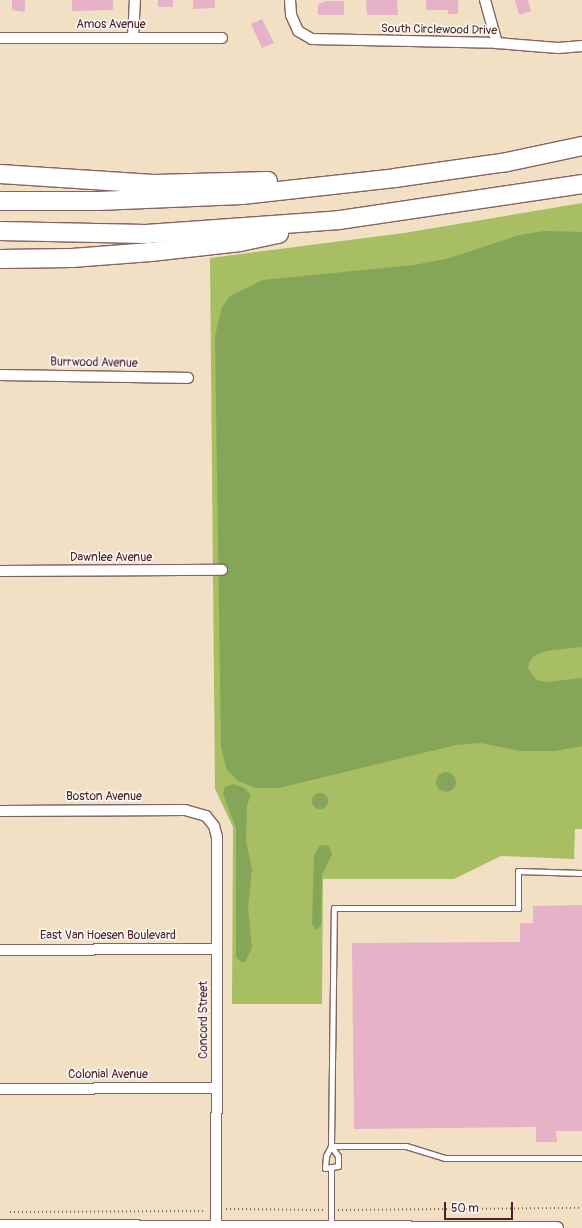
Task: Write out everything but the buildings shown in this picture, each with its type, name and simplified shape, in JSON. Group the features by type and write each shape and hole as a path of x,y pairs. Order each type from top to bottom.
{"highway":[{"path":"0,202 98,201 242,195 395,178 508,162 582,146"},
{"path":"0,174 154,184 395,178"},
{"path":"0,259 72,258 240,242 339,220 582,184"},
{"path":"0,231 146,234 339,220"}],"street":[{"path":"133,38 135,0"},
{"name":"South Circlewood Drive","path":"290,0 292,15 298,31 312,40 326,42 497,43 558,48 582,46"},
{"path":"485,0 497,43"},
{"name":"Amos Avenue","path":"0,38 222,38"},
{"name":"Burrwood Avenue","path":"0,375 188,378"},
{"name":"Dawnlee Avenue","path":"0,571 222,570"},
{"name":"Boston Avenue","path":"0,811 185,810 206,816"},
{"name":"Concord Street","path":"206,816 214,826 216,837 216,1227"},
{"name":"East Van Hoesen Boulevard","path":"0,950 217,948"},
{"name":"Colonial Avenue","path":"0,1089 217,1088"},
{"path":"0,1226 557,1228"}],"lane":[{"path":"331,1146 338,1156 338,1166 331,1169 325,1168 326,1156 331,1146 334,908 518,908 518,871 582,873"},
{"path":"331,1146 406,1146 445,1158 582,1158"},
{"path":"331,1169 331,1227"}],"path":[{"path":"10,1212 198,1213 216,1210 582,1208"}],"green space":[{"path":"582,203 582,829 575,829 574,859 501,856 454,879 323,879 322,1004 232,1004 233,827 215,789 210,258 404,233"},
{"path":"545,231 582,232 582,647 546,651 534,656 529,662 528,669 537,680 546,682 582,678 582,746 555,751 521,751 480,743 456,745 279,788 256,788 238,781 227,770 221,747 215,336 222,307 230,296 263,280 414,265 446,259 520,235"},
{"path":"446,772 453,775 456,782 453,789 446,792 439,789 436,782 439,775"},
{"path":"233,784 244,788 251,795 247,805 246,841 252,870 248,907 252,948 245,962 241,962 236,957 236,829 223,794 225,787"},
{"path":"320,793 326,795 328,801 326,807 320,809 314,807 312,801 314,795"},
{"path":"320,845 329,846 332,854 322,875 321,926 316,930 312,924 314,855"}]}
